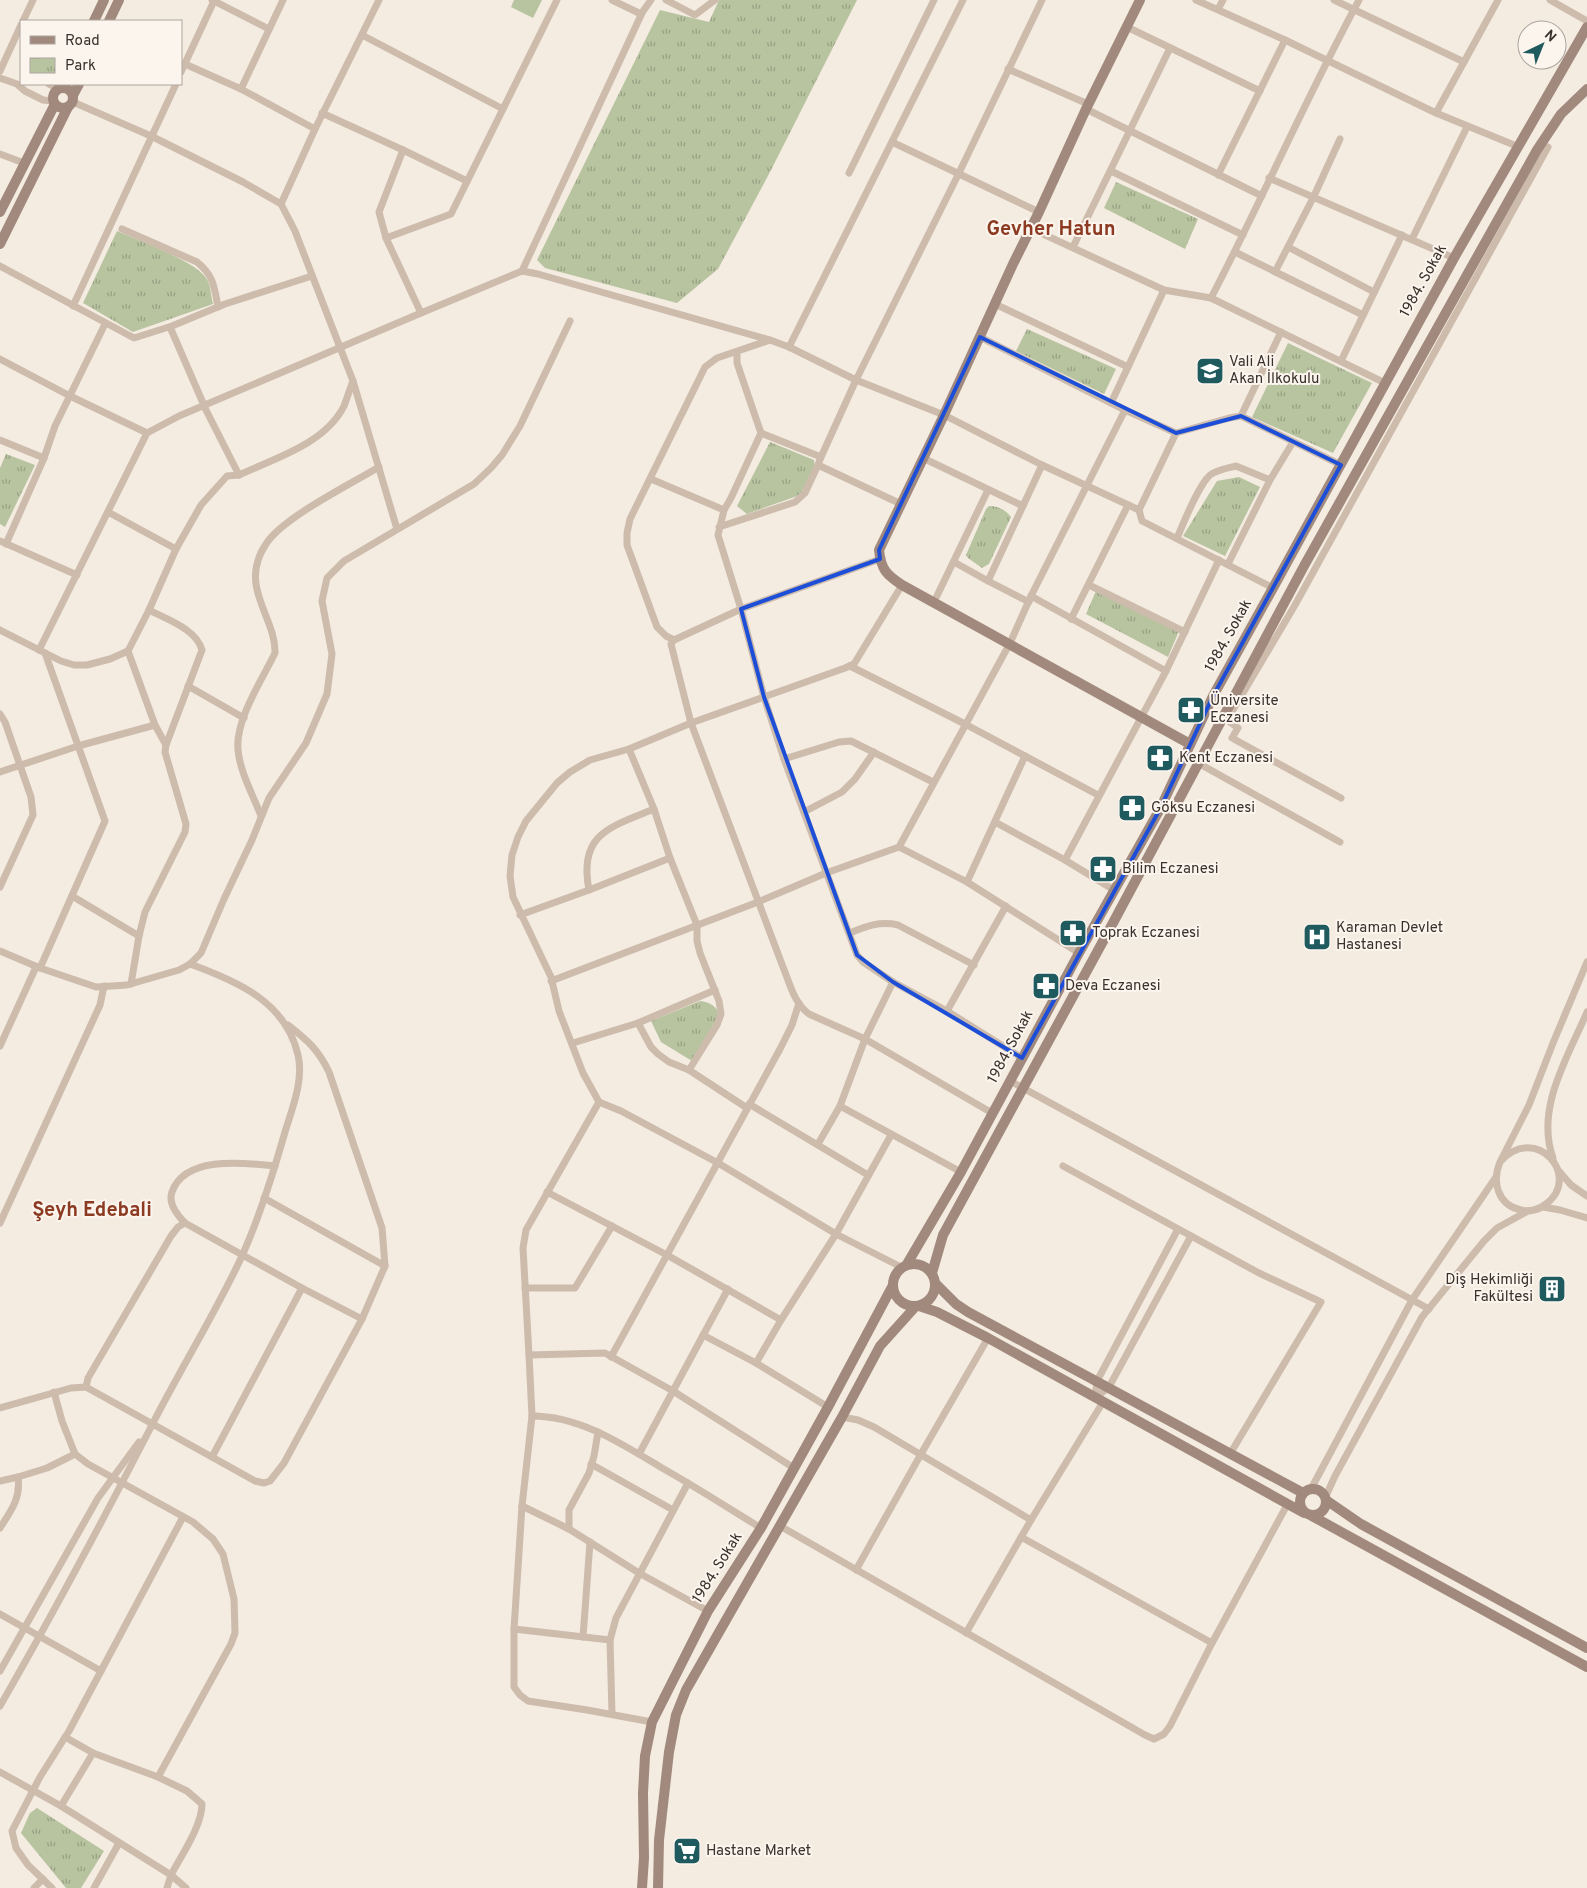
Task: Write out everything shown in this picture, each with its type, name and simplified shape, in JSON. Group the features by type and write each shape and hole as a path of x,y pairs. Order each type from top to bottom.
{"main road":[{"path":"94,20 104,0"},
{"path":"110,20 120,0"},
{"path":"1140,0 1087,107 879,550 880,559 887,575 902,585 1190,744"},
{"name":"1984. Sokak","path":"904,1266 961,1172 1079,953 1160,809 1213,696 1385,383 1454,258 1587,27"},
{"path":"0,244 79,85"},
{"path":"0,212 54,102 54,94 62,87 69,90 71,101"},
{"path":"932,1273 943,1235 1119,912 1304,566 1537,150 1561,114 1587,89"},
{"path":"54,102 61,108 71,101"},
{"path":"1587,1648 1361,1524 1326,1499 1320,1491 1307,1491 1230,1454 968,1312 947,1296 936,1284 932,1273 921,1264 904,1266 894,1278 894,1292 908,1306 918,1306 937,1312 988,1338 1287,1505 1308,1514 1587,1667"},
{"path":"658,1888 659,1840 669,1752 676,1714 686,1690 842,1417 880,1346 918,1306 929,1300 934,1294 936,1284"},
{"name":"1984. Sokak","path":"642,1888 644,1858 643,1784 645,1756 652,1722 708,1611 761,1528 893,1285"},
{"path":"1307,1491 1299,1501 1301,1509 1308,1514 1316,1515 1324,1510 1326,1499"},
{"path":"666,1694 681,1702"}],"street":[{"path":"23,20 33,0"},
{"path":"182,70 213,0 269,29"},
{"path":"241,89 283,0"},
{"path":"281,204 314,128 379,0"},
{"path":"386,238 451,214 557,0"},
{"path":"612,0 642,13"},
{"path":"522,271 642,13 651,0"},
{"path":"666,0 695,15 715,0"},
{"path":"849,173 934,0"},
{"path":"788,347 963,0"},
{"path":"719,527 795,502 805,493 856,380 1042,0"},
{"path":"1196,0 1284,40 1436,114 1519,147"},
{"path":"1218,9 1222,0"},
{"path":"1334,0 1464,62"},
{"path":"1211,298 1359,0"},
{"path":"1436,114 1498,0"},
{"path":"1550,0 1587,21"},
{"path":"0,71 20,27"},
{"path":"1127,27 1260,91"},
{"path":"362,35 503,109"},
{"path":"1218,175 1284,40"},
{"path":"1073,247 1170,48"},
{"path":"185,64 241,89 314,128"},
{"path":"1008,69 1262,196"},
{"path":"0,78 19,83"},
{"path":"20,85 25,91 43,100 54,102"},
{"path":"73,306 176,85"},
{"path":"71,101 151,136 243,182 281,204 295,231 353,381 397,529"},
{"path":"322,113 467,181"},
{"path":"1412,239 1467,126"},
{"path":"1275,272 1314,196 1340,139"},
{"path":"892,142 1039,212"},
{"path":"1341,798 1232,738 1238,728 1227,720 1295,604 1548,147"},
{"path":"403,150 379,212 386,238 421,313"},
{"path":"0,154 24,163"},
{"path":"1111,171 1243,236"},
{"path":"1270,178 1454,258"},
{"path":"1030,228 1164,290 1211,298 1385,383"},
{"path":"122,229 197,262 212,279 218,307"},
{"path":"1340,361 1402,236"},
{"path":"1288,247 1374,292"},
{"path":"1235,252 1363,316"},
{"path":"0,266 134,338 170,327 218,307 312,276"},
{"path":"0,1046 2,1038 72,896 105,821 42,652 77,575 147,434 179,416 522,271 770,340 856,380 944,415 1042,465 1139,510"},
{"path":"1111,403 1164,290"},
{"path":"995,304 1128,367"},
{"path":"0,951 38,967 96,986 131,984 179,970 190,964 201,953 269,798 306,743 326,694 332,654 322,601 327,578 344,561 474,484 496,462 520,426 570,321"},
{"path":"77,575 3,542 44,458 55,426 105,324"},
{"path":"170,327 204,406 239,474"},
{"path":"1241,416 1281,332"},
{"path":"980,337 1124,410 1176,433 1241,416 1341,465"},
{"path":"674,640 666,636 657,626 627,545 630,519 705,367 717,358 770,340"},
{"path":"737,352 737,363 761,433 732,498 724,510 718,535 784,760 857,955 863,962 893,982 947,1010 1022,1058"},
{"path":"0,359 147,434"},
{"path":"0,630 61,661 74,665 87,665 110,659 128,651 150,610 176,549 201,505 227,476 239,474 300,447 316,437 335,419 343,407 353,381"},
{"path":"551,980 758,902 826,873 899,847 1010,643 1124,410"},
{"path":"761,433 821,457"},
{"path":"1176,433 1139,510 1142,521 1272,588"},
{"path":"0,441 44,458"},
{"path":"1228,564 1270,480 1293,442"},
{"path":"923,458 1023,506"},
{"path":"818,465 901,504"},
{"path":"988,582 1042,465"},
{"path":"1176,538 1208,477 1214,473 1236,466 1270,480"},
{"path":"261,816 238,750 244,718 274,653 275,646 261,606 255,578 257,562 266,543 279,530 308,509 379,468"},
{"path":"651,479 724,510"},
{"path":"934,602 988,490"},
{"path":"1071,619 1128,505"},
{"path":"108,512 176,549"},
{"path":"880,559 741,609 674,640 671,644 691,723 758,902 802,1008 809,1014 866,1039 992,1113"},
{"path":"1065,860 1098,795 1166,671 1219,560"},
{"path":"954,562 988,582 1030,599 1071,619 1166,671"},
{"path":"902,585 854,664 691,723 629,749 590,760 570,772 557,783 526,821 518,836 512,855 510,876 513,897 520,915 551,980 559,1011 573,1043 583,1073 599,1102 718,1163 836,1234 904,1266"},
{"path":"1088,585 1185,632"},
{"path":"131,984 145,912 185,832 186,824 165,752 202,650 194,634 150,610"},
{"path":"128,651 156,725 166,745"},
{"path":"850,666 965,724 1098,795"},
{"path":"188,686 244,718"},
{"path":"0,714 5,722 18,765 31,797 33,815 30,826 0,887"},
{"path":"0,772 78,746 156,725"},
{"path":"784,760 839,742 850,741 934,782"},
{"path":"629,749 654,809 670,858 697,925 697,941 700,953 721,1014 718,1025 689,1070"},
{"path":"804,812 842,792 855,779 874,752"},
{"path":"967,882 1025,756"},
{"path":"1198,763 1340,842"},
{"path":"589,890 586,863 599,836 614,826 654,809"},
{"path":"995,822 1065,860 1114,890"},
{"path":"899,847 967,882 1079,953"},
{"path":"520,915 670,858"},
{"path":"72,896 139,936"},
{"path":"947,1010 1006,906"},
{"path":"850,933 870,925 887,923 898,926 974,965"},
{"path":"1307,1491 1412,1300 1496,1176 1500,1162 1529,1105 1587,962"},
{"path":"0,1408 54,1392 86,1386 255,1481 264,1483 270,1481 284,1463 362,1319 385,1266 382,1228 328,1072 320,1055 311,1043 286,1023 271,1007 248,990 220,975 190,964"},
{"path":"818,1144 840,1106 866,1039 893,982"},
{"path":"0,1223 100,1005 104,986"},
{"path":"573,1043 638,1023 714,990"},
{"path":"611,1356 668,1255 792,1025 799,1003"},
{"path":"1587,1012 1561,1072 1548,1112 1548,1145 1553,1160 1558,1170 1571,1184 1587,1196"},
{"path":"0,1706 123,1484 152,1424 242,1255 275,1166 298,1084 300,1068 295,1044 286,1023"},
{"path":"638,1023 651,1047 670,1062 689,1070 748,1106 818,1144 868,1176"},
{"path":"1010,1081 1429,1309"},
{"path":"599,1102 526,1230 523,1248 532,1416 522,1506 514,1629 514,1687 528,1701 652,1722"},
{"path":"840,1106 961,1172"},
{"path":"756,1363 836,1234 891,1135"},
{"path":"1500,1162 1507,1154 1516,1149 1526,1147 1536,1148 1546,1153 1553,1160"},
{"path":"275,1166 244,1163 194,1168 183,1176 174,1188 171,1196 172,1204 185,1223 362,1319"},
{"path":"1063,1166 1259,1273 1320,1302 1230,1454"},
{"path":"1543,1207 1557,1191 1559,1181 1558,1170"},
{"path":"1496,1176 1498,1191 1503,1200 1512,1207 1522,1210 1543,1207 1587,1218"},
{"path":"548,1192 668,1255 781,1320"},
{"path":"264,1198 385,1266"},
{"path":"1326,1499 1335,1476 1422,1318 1484,1241 1497,1228 1529,1210"},
{"path":"86,1386 88,1378 171,1236 178,1227 185,1223"},
{"path":"525,1288 575,1288 612,1226"},
{"path":"1099,1400 1097,1381 1178,1229"},
{"path":"966,1632 1099,1400 1109,1387 1191,1236"},
{"path":"212,1457 302,1288"},
{"path":"639,1454 728,1289"},
{"path":"703,1335 756,1363 828,1407"},
{"path":"856,1570 920,1454 988,1338"},
{"path":"529,1355 605,1353 673,1391 794,1468"},
{"path":"54,1392 62,1421 75,1454 88,1464 192,1522 213,1539 223,1554 234,1600 235,1633 231,1644 158,1777"},
{"path":"532,1416 559,1418 598,1432 639,1454 761,1528"},
{"path":"842,1417 865,1422 1031,1520"},
{"path":"0,1671 98,1498 152,1424"},
{"path":"569,1529 569,1510 591,1464 598,1432"},
{"path":"0,1481 46,1468 75,1454"},
{"path":"591,1464 673,1510"},
{"path":"0,1528 17,1501 19,1491 18,1477"},
{"path":"612,1714 610,1640 616,1618 688,1483"},
{"path":"780,1526 1154,1738 1164,1734 1170,1726 1212,1643 1287,1505"},
{"path":"522,1506 569,1529 639,1573 708,1611"},
{"path":"52,1888 28,1865 16,1848 12,1831 65,1737 183,1517"},
{"path":"1021,1537 1212,1643"},
{"path":"583,1637 590,1542"},
{"path":"0,1614 100,1671"},
{"path":"514,1629 610,1640"},
{"path":"65,1737 93,1753 158,1777 187,1791 202,1804 202,1811 195,1829 171,1875 167,1888"},
{"path":"61,1806 93,1753"},
{"path":"0,1772 61,1806 171,1875 186,1888"},
{"path":"94,1888 119,1843"},
{"path":"34,1888 43,1879"}],"highlighted area":[{"path":"980,337 1176,433 1241,416 1341,465 1213,696 1160,809 1022,1058 893,982 857,955 764,697 741,609 880,559 879,550"}],"green space":[{"path":"514,0 542,0 533,18 511,7"},
{"path":"719,0 857,0 770,172 718,269 677,303 545,268 537,260 660,10 709,22"},
{"path":"1116,182 1198,219 1185,249 1104,208"},
{"path":"117,231 167,252 193,266 208,281 213,304 133,332 83,303"},
{"path":"1027,329 1116,369 1104,394 1016,351"},
{"path":"1288,343 1372,383 1333,453 1252,417"},
{"path":"770,442 814,460 815,467 800,495 747,514 737,506"},
{"path":"6,454 35,465 5,527 0,524 0,468"},
{"path":"1239,477 1260,487 1225,556 1183,536 1217,481"},
{"path":"989,506 1007,512 1011,517 989,564 982,568 966,555"},
{"path":"1096,591 1179,631 1168,657 1086,614"},
{"path":"700,1001 712,1005 719,1015 692,1061 661,1042 651,1021"},
{"path":"37,1808 104,1851 81,1888 66,1888 21,1833 30,1813"}],"place":[{"name":"Vali Ali Akan İlkokulu","path":"1210,371"},
{"name":"Üniversite Eczanesi","path":"1191,710"},
{"name":"Kent Eczanesi","path":"1160,758"},
{"name":"Göksu Eczanesi","path":"1132,808"},
{"name":"Bilim Eczanesi","path":"1103,869"},
{"name":"Toprak Eczanesi","path":"1073,933"},
{"name":"Karaman Devlet Hastanesi","path":"1317,937"},
{"name":"Deva Eczanesi","path":"1046,986"},
{"name":"Diş Hekimliği Fakültesi","path":"1552,1289"},
{"name":"Hastane Market","path":"687,1851"}],"district":[{"name":"Gevher Hatun","path":"1051,230"},
{"name":"Şeyh Edebali","path":"92,1211"}]}
